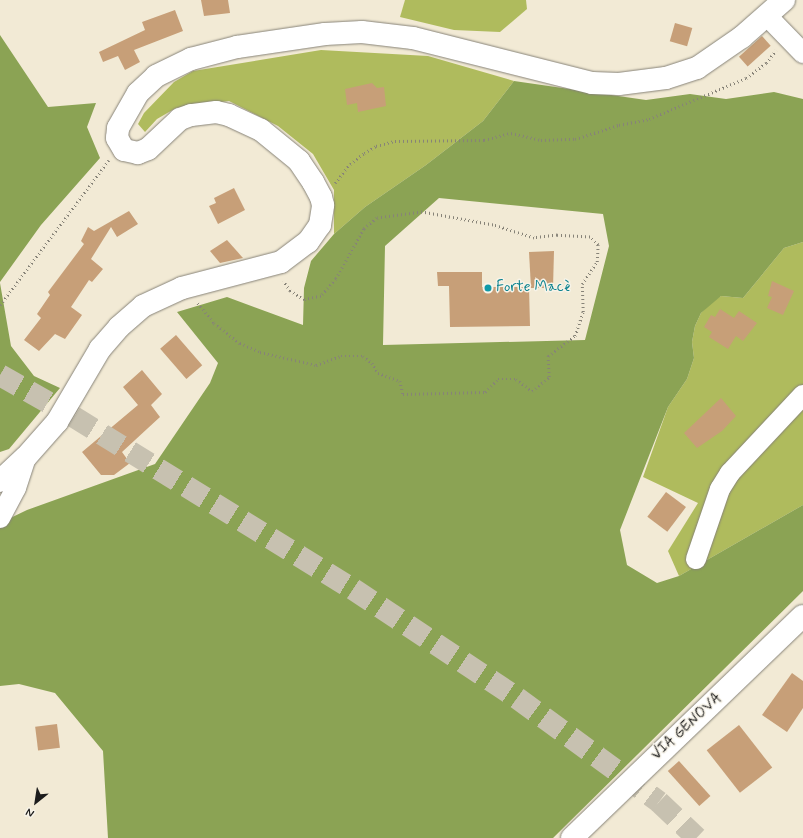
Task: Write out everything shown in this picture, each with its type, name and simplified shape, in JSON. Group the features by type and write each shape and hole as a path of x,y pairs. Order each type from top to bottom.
{"street":[{"path":"0,481 26,457 57,422 100,349 119,327 143,306 189,286 273,265 293,255 312,237 322,216 321,197 314,182 299,162 281,145 261,130 229,115 216,112 185,117 148,149 138,153 129,152 120,145 117,138 118,128 128,106 138,93 156,76 191,59 237,47 325,34 362,32 413,38 592,83 619,84 666,78 697,68 764,19 784,0"},
{"path":"764,19 803,53"},
{"path":"696,559 720,489 730,473 803,395"},
{"path":"0,518 16,488 26,457"},
{"name":"VIA GENOVA","path":"572,838 803,616"}],"path":[{"path":"321,197 354,160 376,146 395,141 484,140 511,133 541,140 575,139 671,111 690,100 746,78 766,63 776,51 777,44 776,37 764,19"},
{"path":"0,305 120,145"},
{"path":"189,286 200,307 214,322 240,343 260,352 316,365 341,356 363,356 372,362 378,373 400,381 403,394 484,392 498,379 516,379 532,390 549,377 548,356 575,336 583,312 582,284 597,262 598,245 590,237 557,235 534,238 493,225 422,212 377,218 364,229 336,279 321,296 313,299 304,300 296,296 273,265"}],"green space":[{"path":"405,0 526,0 527,9 500,32 454,30 400,17"},
{"path":"0,35 48,107 96,103 87,127 100,158 41,225 0,282"},
{"path":"321,50 428,56 514,81 483,121 426,165 365,207 334,234 334,190 313,154 278,126 229,101 176,108 157,119 145,132 138,124 144,113 174,82 193,71"},
{"path":"514,81 646,100 690,94 726,99 774,92 803,99 803,242 784,248 743,298 721,296 701,313 695,326 692,342 694,358 687,379 668,407 620,530 627,565 657,583 679,576 803,505 803,591 553,838 108,838 103,751 55,693 19,684 0,686 0,523 27,510 155,464 210,383 218,363 177,312 227,297 303,325 304,288 311,261 334,234 365,207 426,165 483,121","holes":["439,198 603,214 609,246 585,340 383,345 385,246"]},
{"path":"803,242 803,505 679,576 668,551 698,503 643,477 668,407 687,379 694,358 692,342 695,326 701,313 711,302 721,296 743,298 784,248"},
{"path":"0,283 11,346 34,376 60,388 9,449 0,452"}],"building":[{"path":"201,0 228,0 230,13 204,16"},
{"path":"175,10 183,31 134,50 140,62 125,70 118,56 103,62 99,52 145,30 142,22"},
{"path":"675,23 692,28 687,46 670,41"},
{"path":"762,36 771,46 748,66 739,57"},
{"path":"372,83 377,88 384,87 386,106 358,112 357,103 347,105 345,89"},
{"path":"234,188 245,210 218,224 209,206 216,203 214,198"},
{"path":"129,211 138,224 117,237 111,227 91,259 103,269 92,282 89,280 71,307 82,315 65,339 55,334 39,351 24,340 41,318 37,314 50,295 48,292 84,244 81,241 88,227 94,231"},
{"path":"227,240 243,258 220,263 210,251"},
{"path":"554,251 553,288 531,288 529,252"},
{"path":"437,272 482,272 482,287 529,287 530,326 450,327 449,286 438,286"},
{"path":"772,281 794,291 783,315 767,308 772,297 768,296"},
{"path":"720,309 734,318 739,311 757,323 743,341 736,336 728,349 709,337 712,332 704,327 711,315 715,317"},
{"path":"176,335 202,365 186,379 160,349"},
{"path":"142,370 162,394 151,405 160,417 122,452 130,463 114,475 101,475 82,452 138,405 123,387"},
{"path":"721,398 736,416 722,431 697,448 684,433"},
{"path":"666,492 686,507 667,532 647,517"},
{"path":"792,673 803,681 803,708 787,732 762,715"},
{"path":"57,724 60,748 38,751 35,727"},
{"path":"739,725 772,768 740,793 707,750"},
{"path":"679,761 710,796 699,806 668,771"}],"tunnel":[{"path":"0,375 74,417 353,589 517,698 659,802 697,838"}],"place":[{"name":"Forte Macè","path":"488,288"}]}
